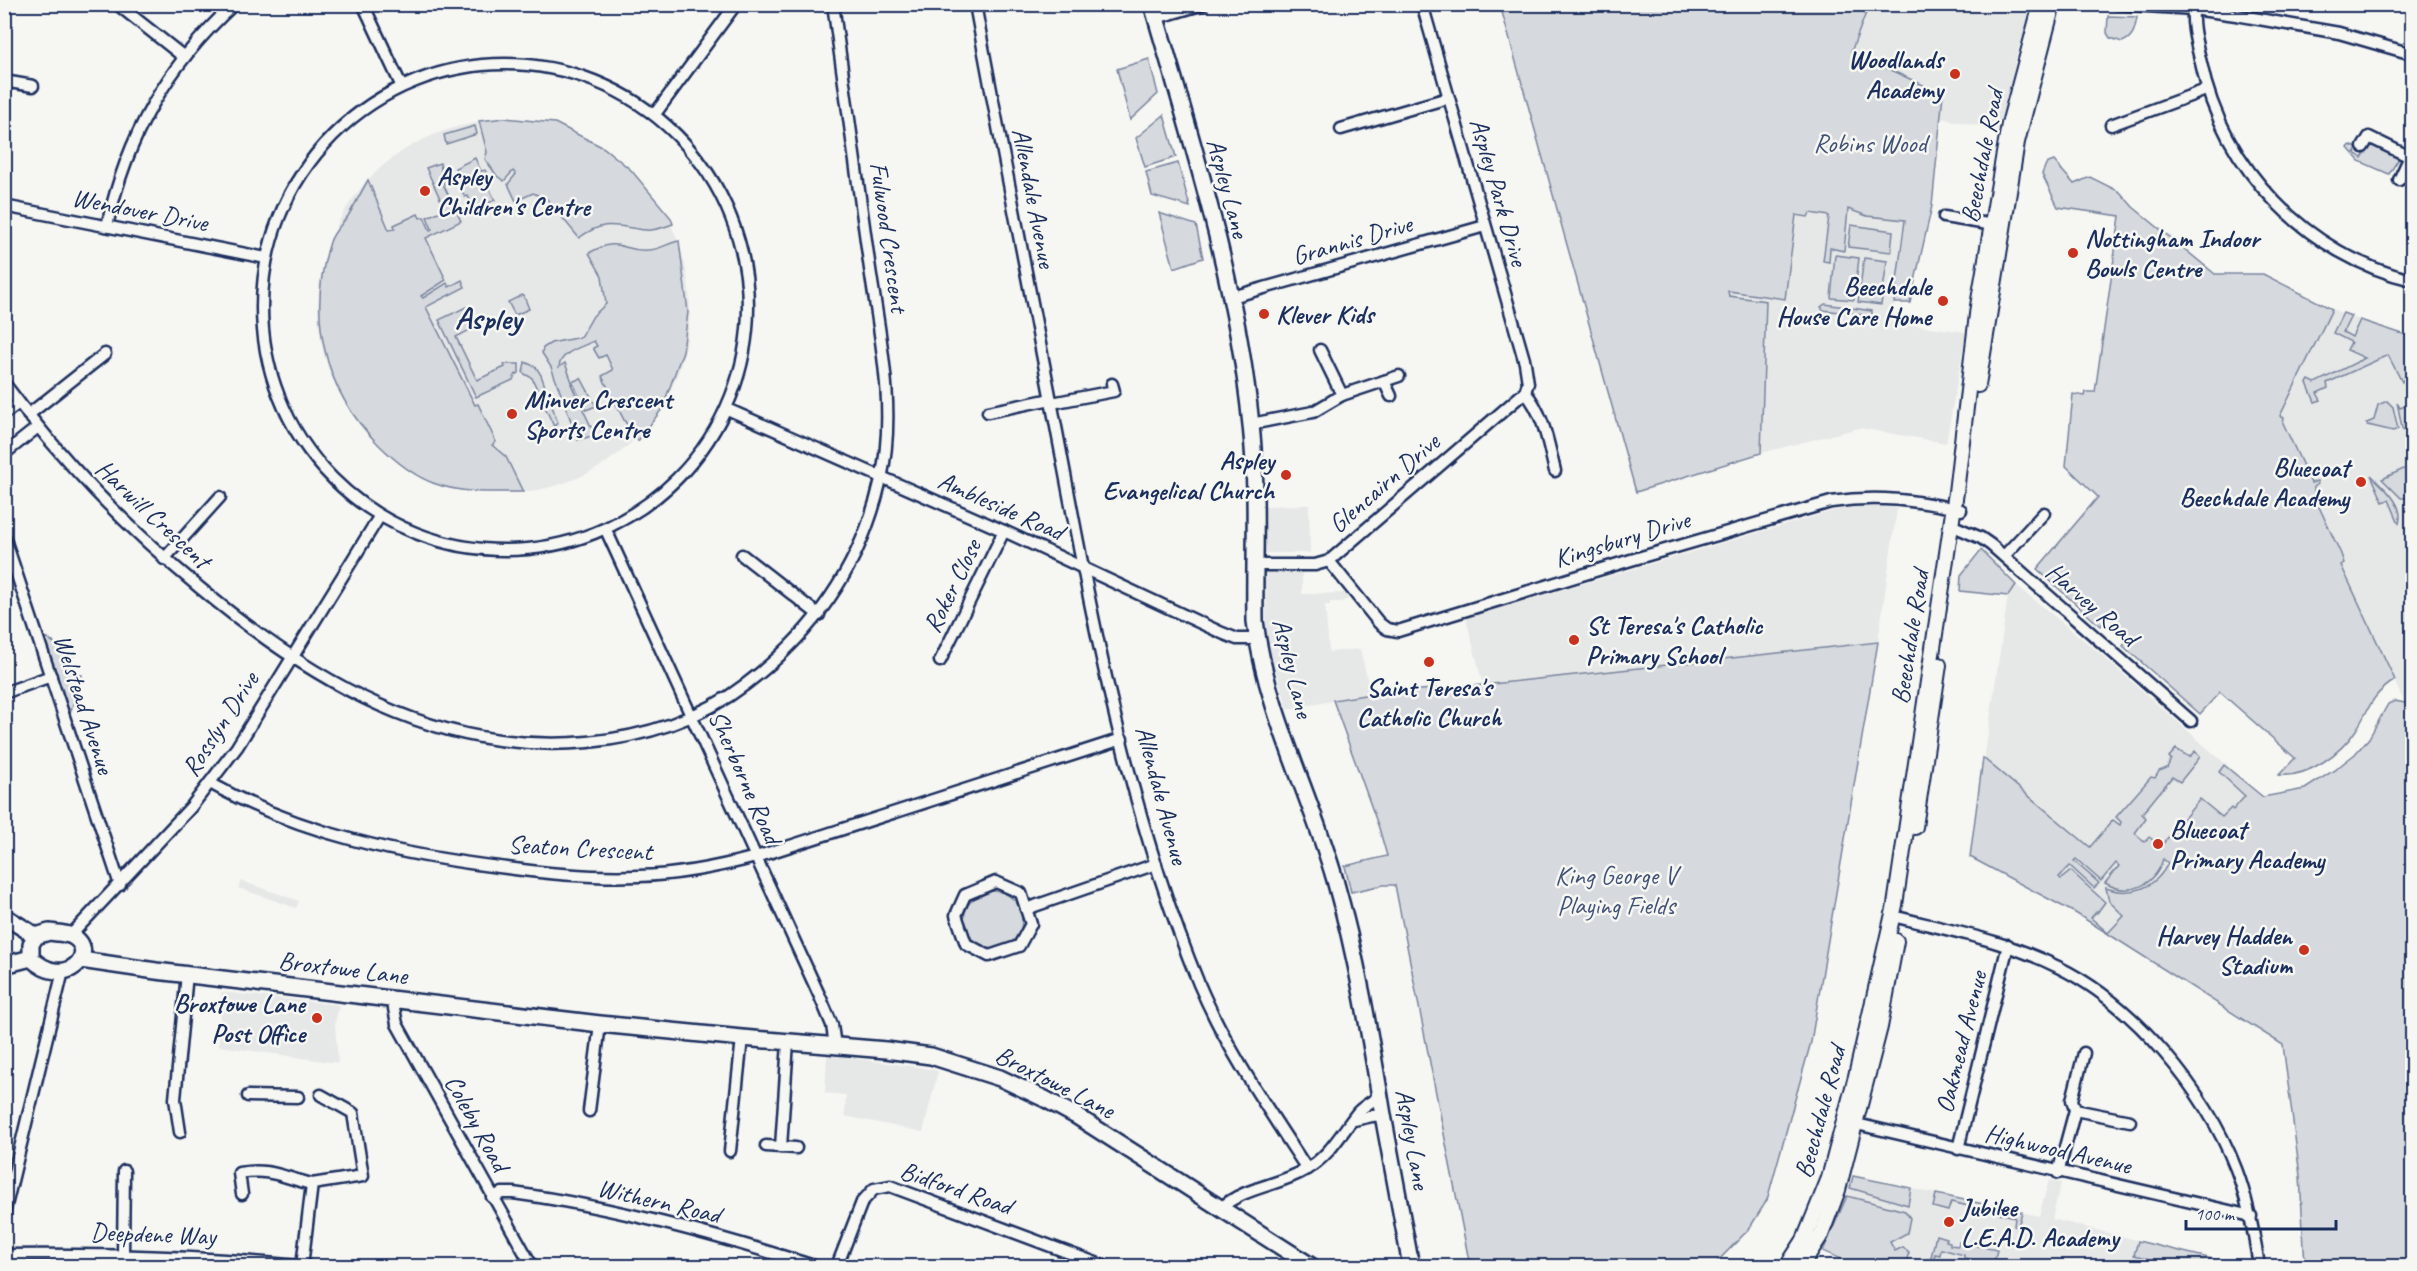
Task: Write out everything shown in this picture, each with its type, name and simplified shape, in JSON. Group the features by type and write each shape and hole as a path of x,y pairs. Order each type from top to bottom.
{"main road":[{"name":"Aspley Lane","path":"1154,11 1232,297 1251,424 1255,473 1257,639 1278,715 1336,881 1366,1012 1412,1266"},
{"path":"4,916 36,936"},
{"path":"49,932 71,935 80,945 81,960 76,967 63,971 45,968 32,958 31,944 36,936 49,932"},
{"path":"4,965 32,958"},
{"name":"Broxtowe Lane","path":"81,960 600,1024 932,1056 1000,1078 1078,1117 1311,1266"}],"street":[{"path":"117,4 184,57"},
{"path":"107,226 115,189 128,150 159,92 184,57 234,4"},
{"path":"363,4 401,85"},
{"path":"655,114 736,4"},
{"name":"Fulwood Crescent","path":"692,716 722,700 764,670 798,639 819,615 854,558 869,519 881,477 887,428 884,366 833,4"},
{"name":"Allendale Avenue","path":"975,4 1083,568 1122,739 1156,864 1199,983 1219,1027 1248,1079 1307,1169"},
{"path":"1154,11 1204,4"},
{"name":"Aspley Park Drive","path":"1422,4 1525,363 1528,383 1525,392"},
{"name":"Beechdale Road","path":"1786,1266 1804,1240 1818,1209 1850,1123 1880,1028 1932,720 1954,526 1978,381 2010,124 2042,4"},
{"name":"Beechdale Road","path":"1998,225 2053,4"},
{"path":"2116,4 2194,7 2339,33 2412,54"},
{"path":"2194,7 2196,40 2206,90 2243,164 2286,212 2331,247 2392,275 2412,280"},
{"path":"536,62 605,84 655,114 676,131 696,154 726,204 739,234 746,282 748,318 740,369 727,409 712,436 687,470 641,510 606,530 553,544 523,549 450,544 431,538 379,517 331,478 316,460 284,408 271,377 263,333 262,296 266,258 279,219 297,182 312,159 360,111 401,85 467,67 536,62"},
{"path":"4,81 33,86"},
{"path":"2111,125 2206,90"},
{"path":"1341,129 1448,98"},
{"path":"2363,147 2368,138 2411,154 2399,180"},
{"name":"Wendover Drive","path":"4,206 266,258"},
{"path":"1944,217 1998,225"},
{"name":"Grannis Drive","path":"1232,297 1485,226"},
{"path":"1320,350 1342,395"},
{"path":"28,415 105,354"},
{"path":"1251,424 1313,412 1342,395 1399,376"},
{"path":"1384,381 1391,396"},
{"name":"Harwill Crescent","path":"4,383 38,427 108,507 164,559 229,612 290,657 355,695 396,714 451,731 497,741 539,745 629,737 692,716"},
{"path":"988,412 1113,391 1112,384"},
{"path":"1525,392 1540,414 1556,471"},
{"name":"Glencairn Drive","path":"1256,565 1315,565 1329,561 1525,392"},
{"path":"4,414 19,403"},
{"name":"Ambleside Road","path":"727,409 1004,531 1230,636 1237,639 1257,639"},
{"path":"4,454 38,427"},
{"path":"164,559 220,497"},
{"name":"Kingsbury Drive","path":"1329,561 1379,623 1387,629 1398,630 1831,502 1858,498 1887,498 1957,509"},
{"path":"2004,556 2044,513"},
{"name":"Rosslyn Drive","path":"71,935 191,807 237,747 290,657 379,517"},
{"name":"Harvey Road","path":"1954,526 1981,538 2004,556 2191,721"},
{"name":"Sherborne Road","path":"606,530 821,999 832,1025 835,1046"},
{"name":"Roker Close","path":"940,661 1004,531"},
{"name":"Welstead Avenue","path":"4,536 120,885"},
{"path":"742,555 819,615"},
{"path":"4,693 51,676"},
{"name":"Seaton Crescent","path":"210,783 272,813 339,836 392,849 473,864 556,874 639,876 719,866 756,857 1122,739"},
{"path":"1026,909 1156,864"},
{"path":"996,882 1018,891 1026,909 1031,924 1022,943 989,956 966,944 956,915 965,895 996,882"},
{"path":"1897,917 1960,931 2008,945 2059,967 2112,1004 2155,1042 2175,1066 2217,1126 2237,1171 2251,1216 2259,1266"},
{"name":"Oakmead Avenue","path":"1958,1149 2008,945"},
{"path":"4,1214 63,971"},
{"path":"180,1132 175,1099 187,974"},
{"name":"Coleby Road","path":"392,998 397,1024 532,1266"},
{"path":"589,1112 600,1024"},
{"path":"730,1151 742,1038"},
{"path":"781,1147 788,1042"},
{"path":"2058,1173 2074,1110 2072,1100 2084,1053"},
{"path":"242,1194 239,1173 249,1171 265,1170 312,1184 363,1176 353,1113 321,1095"},
{"path":"1221,1208 1235,1196 1286,1181 1307,1169 1334,1147 1359,1111 1380,1095"},
{"path":"248,1096 298,1097"},
{"path":"2074,1110 2130,1121"},
{"path":"1354,1120 1383,1115"},
{"name":"Beechdale Road","path":"1801,1266 1821,1235 1833,1204 1850,1123"},
{"name":"Highwood Avenue","path":"1850,1123 2251,1216"},
{"path":"766,1146 796,1148"},
{"path":"123,1254 124,1171"},
{"path":"301,1266 312,1184"},
{"name":"Bidford Road","path":"837,1266 862,1203 874,1189 890,1186 1104,1266"},
{"name":"Withern Road","path":"492,1197 502,1193 513,1193 615,1213 722,1237 814,1266"},
{"name":"Deepdene Way","path":"4,1255 123,1254 227,1259 301,1266"}],"shaded area":[{"path":"1500,5 1867,216 1906,219 1892,322 1966,332 1946,443 1859,428 1761,453 1636,492"},
{"name":"Woodlands Academy","path":"1869,5 2033,5 2017,54 2000,130 1941,118 1943,94 1850,52"},
{"path":"504,121 540,124 575,135 607,152 636,175 659,204 676,236 687,271 690,307 687,343 676,378 659,410 636,439 607,462 575,479 540,490 504,493 468,490 433,479 401,462 372,439 349,410 332,378 321,343 318,307 321,271 332,236 349,204 372,175 401,152 433,135 468,124"},
{"path":"2332,309 2374,326 2412,337 2412,719 2275,426"},
{"path":"1309,505 1310,553 1265,553 1264,506"},
{"path":"1859,506 1897,508 1878,642 1483,685 1466,618 1836,510"},
{"path":"1265,572 1302,572 1302,594 1345,593 1348,599 1325,605 1329,652 1360,649 1371,694 1288,709 1269,650 1266,628"},
{"path":"2016,585 2097,651 2263,797 2134,950 2077,913 1970,857 2008,596"},
{"path":"241,881 299,901 296,908 238,888"},
{"path":"221,992 339,1005 335,1023 338,1063 219,1046"},
{"path":"827,1055 938,1071 923,1132 845,1116 846,1095 825,1093"},
{"name":"Jubilee L.E.A.D. Academy","path":"1853,1176 2039,1216 2049,1180 2061,1183 2052,1219 2213,1259 2213,1266 1857,1266 1823,1251"}],"green space":[{"name":"Robins Wood","path":"1500,5 1869,5 1851,52 1943,94 1932,206 1910,303 1894,303 1905,220 1867,216 1848,209 1844,251 1830,248 1829,262 1823,261 1829,216 1810,213 1808,217 1796,215 1785,299 1728,291 1729,296 1766,301 1761,453 1636,492"},
{"path":"2108,16 2137,17 2136,25 2129,38 2122,42 2110,38 2107,33"},
{"path":"1149,59 1158,94 1130,120 1117,69"},
{"path":"1164,115 1176,157 1145,167 1136,138"},
{"path":"505,118 555,123 604,148 631,170 671,218 673,224 649,230 604,226 579,238 547,199 533,193 516,201 508,184 516,174 513,171 504,181 497,176 485,159 487,152 479,121"},
{"path":"475,126 477,134 446,144 444,135"},
{"path":"2370,144 2400,157 2389,174 2359,161 2348,148 2350,145 2357,148 2355,153 2362,158"},
{"path":"475,158 481,171 485,170 492,184 488,186 495,200 474,210 468,196 465,197 458,184 461,182 455,168"},
{"path":"2054,161 2074,184 2090,177 2120,192 2133,207 2215,274 2263,274 2332,309 2280,416 2284,418 2283,423 2311,483 2317,481 2314,496 2341,554 2344,563 2341,565 2395,680 2375,697 2350,739 2333,755 2312,768 2290,775 2279,775 2295,758 2220,692 2200,714 2123,646 2130,636 2108,616 2100,626 2037,569 2098,497 2066,466 2073,394 2085,396 2086,392 2095,392 2120,216 2058,207 2042,174 2046,164"},
{"path":"440,163 444,186 461,221 426,238 446,280 421,296 423,298 447,283 449,287 462,280 465,287 426,307 475,405 478,404 496,442 492,445 506,457 523,492 478,492 444,487 425,480 403,466 359,423 344,400 325,350 320,297 323,269 333,235 348,216 368,180 389,230 395,229 394,225 418,214 420,218 424,217 430,230 432,229 427,217 443,210 443,205 426,168"},
{"path":"1178,163 1190,207 1152,196 1146,172"},
{"path":"1159,213 1196,225 1203,258 1174,268"},
{"path":"1851,225 1893,231 1891,252 1848,247"},
{"path":"679,241 688,312 683,351 662,409 638,441 624,420 602,376 613,370 606,355 599,358 593,348 597,346 594,341 567,354 563,357 559,367 565,363 572,382 581,378 596,406 586,410 573,383 571,384 595,435 578,440 551,367 542,353 543,348 551,343 581,337 593,316 606,304 602,276 589,253 608,245 648,250"},
{"path":"1835,255 1859,258 1854,300 1831,298"},
{"path":"1864,258 1887,261 1881,305 1858,302"},
{"path":"522,295 529,309 515,315 508,302"},
{"path":"1825,304 1872,311 1872,316 1823,310 1821,307"},
{"path":"466,307 474,310 472,317 476,327 456,337 477,380 505,367 504,364 519,364 519,373 513,380 476,397 439,320"},
{"path":"2343,313 2351,316 2343,332 2352,337 2360,320 2412,337 2412,367 2402,382 2388,355 2327,383 2328,388 2317,393 2321,400 2315,402 2307,383 2309,380 2315,383 2365,358 2347,350 2351,342 2333,333"},
{"path":"525,362 536,367 541,375 558,423 555,425 559,438 532,378 523,373"},
{"path":"2387,401 2393,407 2398,429 2393,431 2368,425 2367,423 2374,420 2378,405"},
{"path":"2397,402 2400,408 2405,406 2412,424 2412,432 2404,431 2402,428"},
{"path":"2412,466 2412,493 2401,498 2382,479"},
{"path":"2371,475 2387,490 2396,503 2399,509 2399,523 2389,500 2383,502"},
{"path":"1981,550 2016,585 2008,596 1960,591 1961,575"},
{"path":"43,636 74,655 68,659 74,666 75,675 82,675 70,714"},
{"name":"King George V Playing Fields","path":"1878,642 1811,1042 1767,1200 1749,1229 1713,1266 1470,1266 1395,885 1383,885 1351,892 1345,866 1387,856 1333,700 1371,694 1483,685"},
{"path":"2395,701 2405,703 2412,719 2412,1266 2305,1266 2300,1176 2283,1045 2077,914 1970,857 1983,758 2090,847 2113,820 2120,825 2121,822 2116,817 2151,777 2155,778 2159,771 2167,768 2171,759 2169,757 2176,749 2189,757 2195,751 2200,757 2180,782 2172,777 2142,814 2146,818 2135,833 2144,842 2149,837 2161,846 2200,799 2222,817 2231,808 2233,810 2245,796 2219,772 2224,765 2263,797 2305,789 2355,754 2369,738 2388,704","holes":["2076,859 2101,881 2116,863 2119,866 2105,883 2114,887 2132,889 2154,876 2163,859 2168,863 2157,879 2142,888 2134,891 2116,891 2106,888 2109,901 2124,916 2108,933 2091,918 2105,902 2071,871 2061,879 2059,877 2070,866 2094,888 2099,883 2074,861"]},
{"path":"993,891 1004,893 1014,899 1020,909 1022,920 1020,931 1014,941 1004,947 993,949 982,947 972,941 966,931 964,920 966,909 972,899 982,893"},
{"path":"1853,1176 1911,1188 1908,1205 1850,1188"},
{"path":"1936,1194 2022,1212 2018,1227 2014,1226 2015,1217 1951,1202 1948,1211 1933,1207"},
{"path":"1847,1196 1905,1211 1910,1218 1907,1233 1890,1242 1895,1251 1903,1247 1909,1252 1905,1266 1857,1266 1823,1251"},
{"path":"1936,1235 1946,1238 1950,1245 1958,1246 1959,1242 1997,1250 1993,1266 1982,1266 1983,1262 1941,1249 1940,1255 1935,1254 1933,1263 1930,1262"},
{"path":"2138,1241 2213,1259 2213,1266 2159,1266 2160,1262 2134,1255"}],"place":[{"name":"Woodlands Academy","path":"1955,74"},
{"name":"Aspley Children's Centre","path":"425,191"},
{"name":"Nottingham Indoor Bowls Centre","path":"2073,253"},
{"name":"Beechdale House Care Home","path":"1943,301"},
{"name":"Klever Kids","path":"1264,314"},
{"name":"Minver Crescent Sports Centre","path":"512,414"},
{"name":"Aspley Evangelical Church","path":"1286,475"},
{"name":"Bluecoat Beechdale Academy","path":"2361,482"},
{"name":"St Teresa's Catholic Primary School","path":"1574,640"},
{"name":"Saint Teresa's Catholic Church","path":"1429,662"},
{"name":"Bluecoat Primary Academy","path":"2158,844"},
{"name":"Harvey Hadden Stadium","path":"2304,950"},
{"name":"Broxtowe Lane Post Office","path":"317,1018"},
{"name":"Jubilee L.E.A.D. Academy","path":"1949,1222"}],"district":[{"name":"Aspley","path":"488,318"}]}
